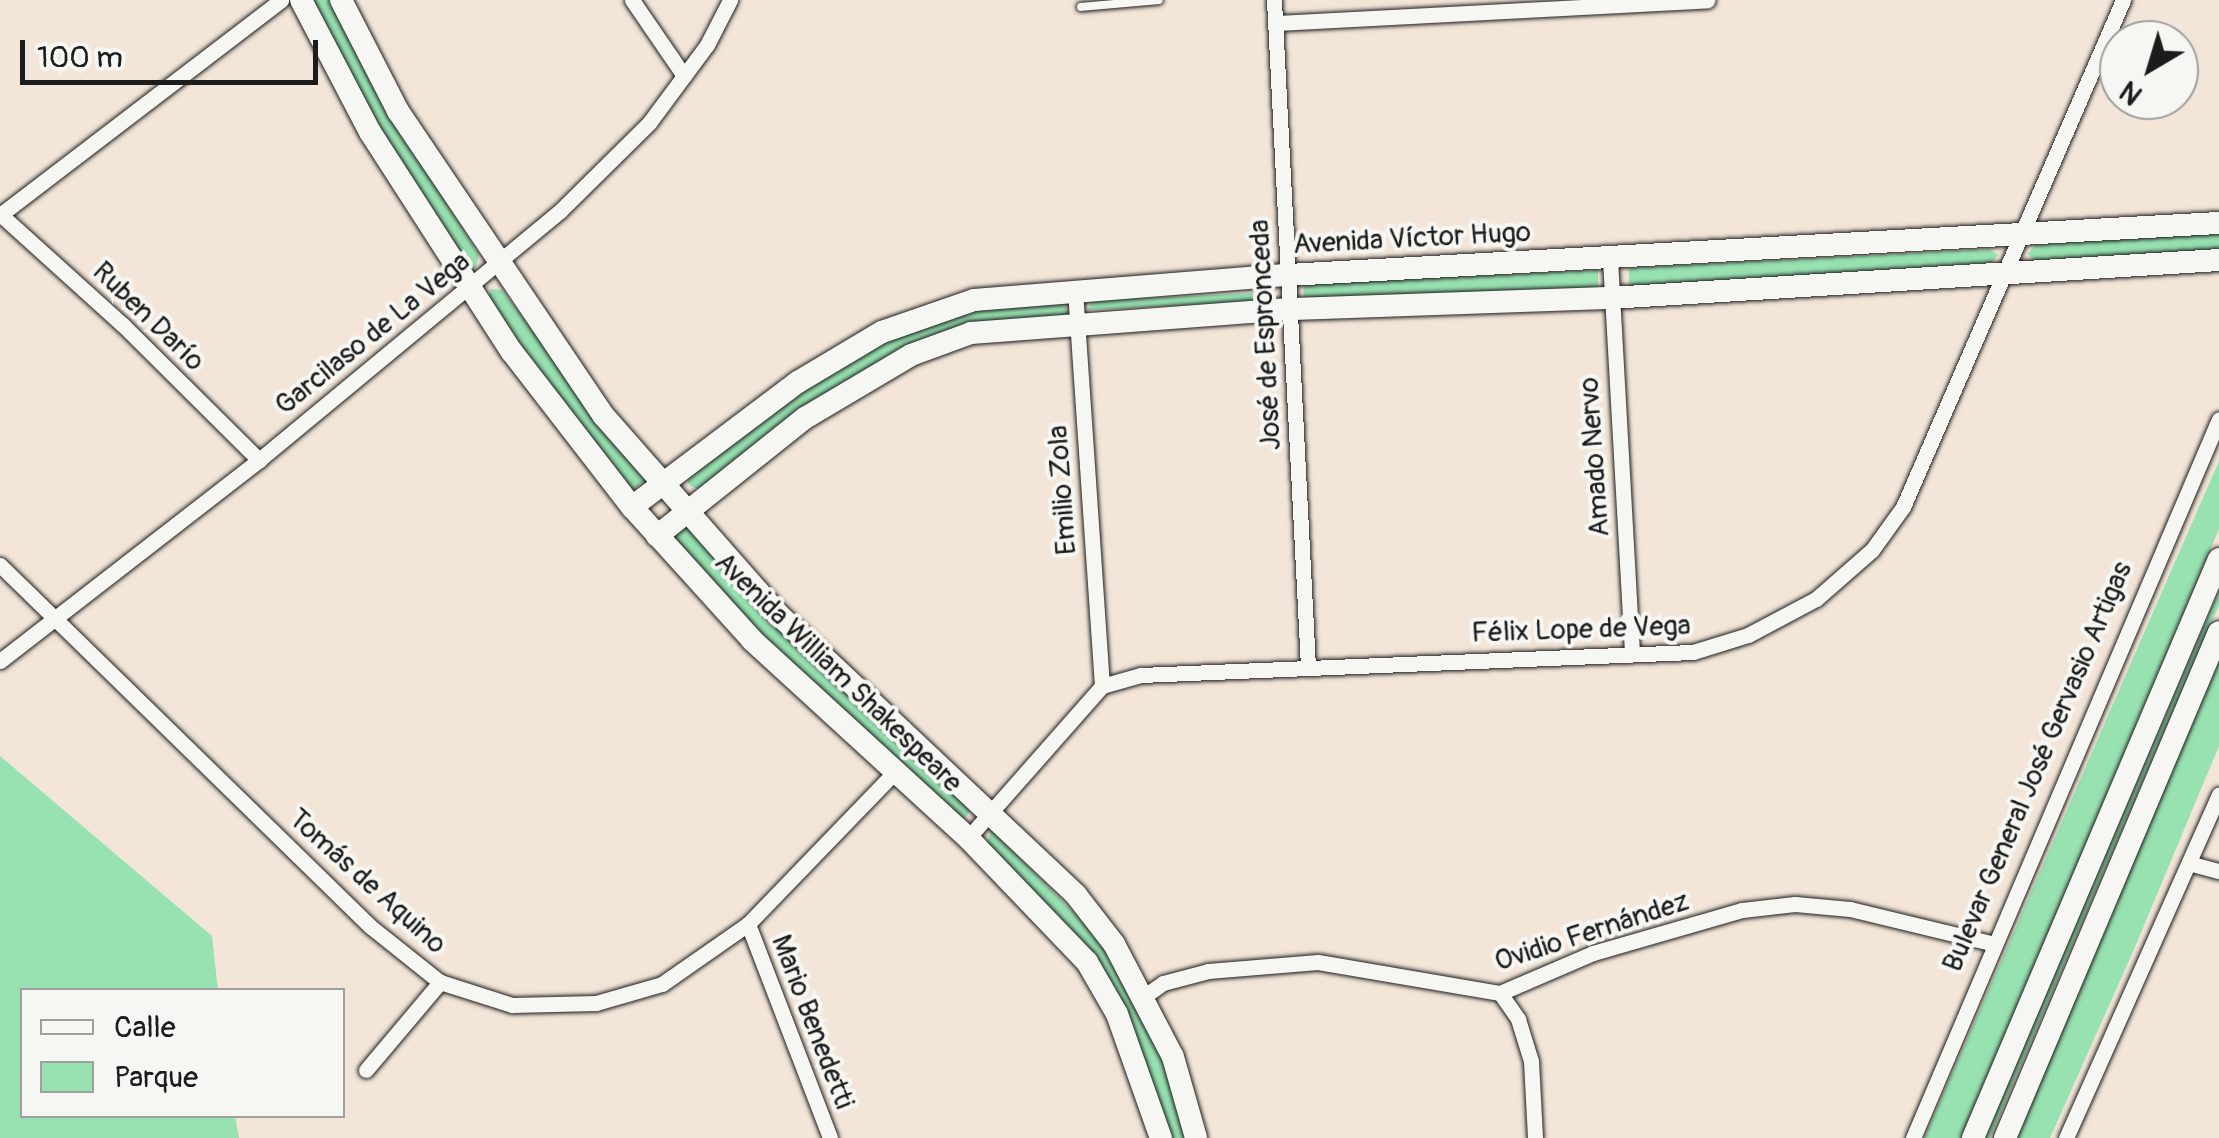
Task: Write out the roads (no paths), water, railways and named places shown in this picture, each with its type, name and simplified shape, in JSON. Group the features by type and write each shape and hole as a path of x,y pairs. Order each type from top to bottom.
{"street":[{"path":"0,215 281,0"},
{"name":"Avenida William Shakespeare","path":"300,0 370,132 470,288 632,508 752,640 968,838 1087,962 1117,1014 1161,1138"},
{"name":"Avenida William Shakespeare","path":"341,0 398,111 496,264 662,485 838,674 1076,895 1146,995 1196,1138"},
{"path":"632,0 684,76"},
{"name":"Garcilaso de La Vega","path":"0,661 470,288 649,123 684,76 730,0"},
{"name":"José de Espronceda","path":"1274,0 1308,667"},
{"path":"1275,23 1707,0"},
{"name":"Félix Lope de Vega","path":"1102,686 1141,675 1632,651 1693,652 1748,635 1816,600 1872,550 1903,507 2123,0"},
{"name":"Ruben Darío","path":"0,215 124,325 258,460"},
{"name":"Avenida Víctor Hugo","path":"632,508 798,382 882,332 974,300 1288,274 1610,260 2219,223"},
{"name":"Amado Nervo","path":"1610,260 1632,651"},
{"path":"656,536 805,418 911,355 971,333 1290,308 1610,298 2003,270 2219,260"},
{"name":"Emilio Zola","path":"1075,290 1102,686"},
{"name":"Bulevar General José Gervasio Artigas","path":"1912,1138 2219,419"},
{"path":"1973,1138 2219,560"},
{"name":"Tomás de Aquino","path":"0,565 371,927 440,982 512,1005 596,1004 662,984 748,924 894,773"},
{"path":"2005,1138 2219,632"},
{"path":"968,838 1102,686"},
{"path":"2066,1138 2192,864 2219,795"},
{"path":"2192,864 2219,871"},
{"name":"Ovidio Fernández","path":"1146,995 1164,983 1208,971 1318,962 1500,994 1593,954 1742,910 1795,904 1850,909 1996,944"},
{"name":"Mario Benedetti","path":"748,924 830,1138"},
{"path":"366,1070 440,982"},
{"path":"1500,994 1518,1020 1531,1061 1535,1138"}],"lane":[{"path":"1081,7 1159,0"}]}
